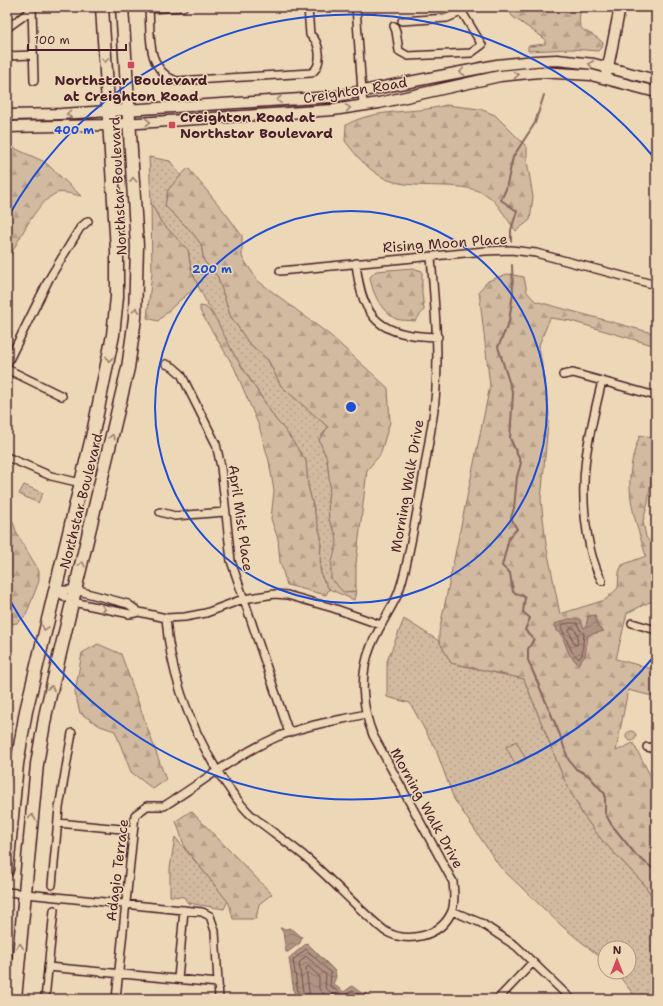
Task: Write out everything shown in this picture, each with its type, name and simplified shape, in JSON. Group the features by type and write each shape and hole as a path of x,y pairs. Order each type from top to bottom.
{"main road":[{"name":"Northstar Boulevard","path":"7,870 17,764 21,739 109,357 117,297 117,250 102,7"},
{"name":"Northstar Boulevard","path":"15,999 39,749 46,712 128,368 135,325 137,246 122,7"}],"street":[{"path":"182,7 149,8 152,56 163,74 176,81 316,71 319,66 318,52 314,37 310,35 308,7"},
{"path":"356,7 363,105"},
{"path":"605,78 620,7"},
{"path":"7,28 32,8"},
{"path":"32,8 34,81"},
{"path":"394,26 399,51 403,55 470,53 482,45 460,9 446,18 402,21"},
{"path":"7,56 33,55"},
{"name":"Creighton Road","path":"7,115 47,115 332,97 518,62 557,60 608,66 656,80"},
{"name":"Creighton Road","path":"7,127 130,123 333,110 500,76 539,72 575,73 605,78 656,92"},
{"path":"7,364 50,279 80,228 88,221"},
{"name":"Rising Moon Place","path":"280,271 485,251 536,253 656,285"},
{"name":"Morning Walk Drive","path":"431,257 438,337 437,380 433,416 406,565 396,597 370,647 365,667 364,691 366,714 377,743 450,875 454,891 452,911"},
{"path":"356,263 361,295 365,305 377,321 391,330 404,335 438,337"},
{"name":"April Mist Place","path":"166,364 173,367 181,374 212,432 218,452 231,561 289,733"},
{"path":"7,369 62,396"},
{"path":"563,375 572,373 656,396"},
{"path":"602,381 588,438 583,487 585,516 590,548 594,567 602,581"},
{"path":"7,457 51,476 81,483"},
{"path":"160,512 175,516 226,512"},
{"path":"55,590 130,614 139,612"},
{"path":"55,590 74,596 128,604 139,612 166,618 185,617 206,613 243,599 265,595 287,595 368,619 381,625"},
{"path":"166,618 168,638 179,690 199,739 229,789 252,815 305,856 391,935 408,938 426,935 439,926 452,911 481,923 499,933 516,946 571,999"},
{"path":"632,623 656,630"},
{"path":"218,771 248,752 289,733 366,714"},
{"path":"52,885 59,808 72,733"},
{"path":"647,747 656,749"},
{"name":"Adagio Terrace","path":"116,999 132,830 135,815 140,809 147,806 164,806 218,771"},
{"path":"58,823 132,830"},
{"path":"7,892 202,912 210,916 213,922 219,999"},
{"path":"45,999 54,910"},
{"path":"178,979 184,910"},
{"path":"498,999 533,962"},
{"path":"48,967 218,983"}],"green space":[{"path":"506,7 512,7 517,13 538,7 581,7 581,28 603,43 602,47 598,51 572,49 528,51 528,46 545,44 545,39 513,17"},
{"path":"446,105 480,109 495,115 527,147 527,160 533,197 530,220 516,231 492,199 481,192 454,186 394,182 371,170 345,141 346,125 358,119 382,113 420,110"},
{"path":"7,145 45,162 81,196 57,193 49,197 28,223 7,262"},
{"path":"149,157 170,161 181,176 168,190 165,206 190,230 201,244 204,261 218,277 230,315 248,342 268,360 281,386 328,427 319,440 327,459 330,486 328,499 329,520 336,534 350,592 356,591 354,600 329,589 322,578 320,569 321,537 308,486 306,461 285,430 276,420 233,353 198,286 191,269 188,250 161,222 151,203"},
{"path":"188,168 227,215 242,236 242,257 258,281 331,336 388,388 390,422 380,455 367,470 356,564 356,591 343,592 331,578 331,566 337,543 336,534 329,520 328,499 330,486 327,459 319,440 328,427 281,386 268,360 248,342 230,315 218,277 204,261 201,244 190,230 165,206 168,190"},
{"path":"151,203 161,222 188,250 191,269 198,286 180,300 158,321 147,318 152,273"},
{"path":"413,268 422,271 424,310 415,321 396,319 386,312 378,301 370,277 376,271"},
{"path":"507,274 524,277 527,292 535,301 656,334 656,346 571,321 550,318 539,345 549,413 541,500 546,544 560,614 605,600 618,588 619,572 622,565 646,556 633,510 630,482 631,468 634,452 640,435 656,439 648,503 643,521 646,537 656,549 656,599 627,613 616,659 656,670 656,697 628,690 616,751 633,743 656,786 656,902 643,883 601,839 583,815 564,779 524,679 451,663 439,641 439,632 490,386 479,291 488,281"},
{"path":"200,306 206,307 216,319 233,353 276,420 285,430 306,461 308,486 321,537 320,569 322,578 329,589 326,595 287,585 280,562 278,539 271,519 274,491 269,461 259,426 234,367 200,311"},
{"path":"24,485 43,493 38,503 19,494"},
{"path":"7,494 10,500 11,516 17,534 39,571 39,581 26,615 17,623 7,625"},
{"path":"404,619 439,641 451,663 524,679 564,779 583,815 601,839 643,883 656,902 656,999 637,999 622,980 637,980 637,940 597,940 597,955 563,927 500,867 454,799 436,750 410,703 387,697 387,661"},
{"path":"98,644 121,654 166,780 153,789 131,772 115,731 100,726 80,713 75,692 82,653"},
{"path":"629,731 633,731 635,732 635,740 629,741 626,738 626,734"},
{"path":"516,741 526,759 516,765 506,747"},
{"path":"191,811 272,894 259,904 256,919 233,919 229,903 185,848 176,821"},
{"path":"175,837 228,901 224,909 188,903 184,897 170,896 170,868"}],"water":[{"path":"512,7 538,7 517,13"},
{"path":"595,615 598,627 604,631 588,635 585,656 578,664 569,654 561,633 557,631 555,624 568,619 580,619 584,628 586,627 588,616"},
{"path":"280,928 290,928 290,931 292,929 302,937 300,943 288,952 286,952 283,932"},
{"path":"307,943 335,971 336,977 333,984 344,992 352,986 360,992 379,999 295,999 289,958"}],"waterway":[{"path":"511,241 511,230 517,211 501,200 506,189 513,157 535,123 544,95"},
{"path":"512,265 513,293 509,322 498,347 513,394 510,438 521,463 517,477 514,508 511,518 517,529 509,538 502,566 510,573 513,592 525,597 523,612 530,618 525,630 534,639 528,649 528,660 560,735 568,759 576,769 588,775 605,794 605,813 611,824 636,855 656,871"}],"place":[{"name":"Northstar Boulevard at Creighton Road","path":"131,65"},
{"name":"Creighton Road at Northstar Boulevard","path":"172,125"}]}
